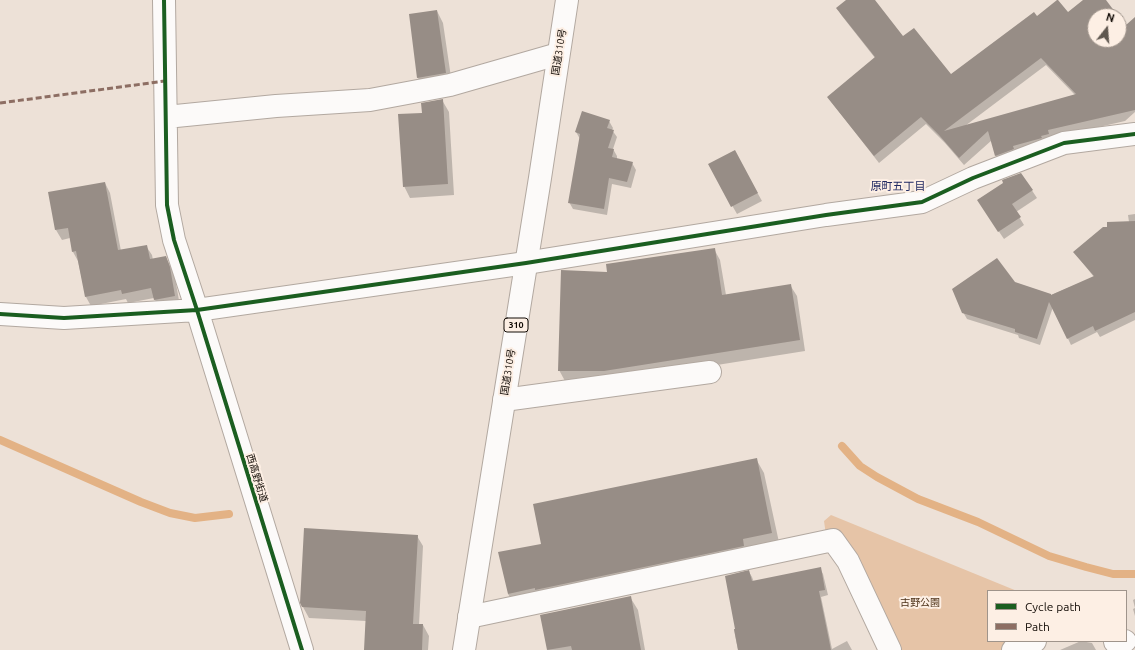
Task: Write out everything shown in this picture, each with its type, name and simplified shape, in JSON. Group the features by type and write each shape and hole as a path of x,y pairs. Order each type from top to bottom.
{"main road":[{"name":"西高野街道","path":"164,0 167,205 174,240 198,310 302,650"},
{"name":"国道310号","path":"464,650 567,0"},
{"path":"166,117 276,106 370,100 450,85 558,54"},
{"path":"0,314 64,318 198,310 526,263 802,218 922,202 972,178 1064,143 1135,134"},
{"path":"504,400 710,372"},
{"path":"469,617 833,540 848,561 890,650"},
{"path":"1013,650 1033,642"}],"green space":[{"name":"古野公園","path":"831,515 1015,590 987,590 987,642 1033,642 1013,650 890,650 826,535 824,521"}],"building":[{"path":"846,0 875,0 903,36 914,28 951,74 1034,12 1037,16 1057,0 1068,12 1083,0 1106,0 1112,8 1087,8 1087,48 1127,48 1127,24 1135,17 1135,110 1048,130 1049,134 1041,136 1042,138 1013,146 1014,149 995,156 988,131 959,158 921,117 874,156 827,97 875,57 836,8","holes":["1041,58 1076,94 944,131"]},
{"path":"437,10 446,73 417,78 409,14"},
{"path":"443,99 448,184 403,187 398,114 422,113 421,103"},
{"path":"582,111 610,120 607,128 614,130 608,148 614,149 612,157 633,162 627,182 609,178 604,209 568,203 580,134 575,132"},
{"path":"735,150 758,193 731,207 708,164"},
{"path":"1021,173 1033,190 1012,204 1021,217 998,232 977,200 1003,183 1002,180"},
{"path":"105,182 118,250 147,245 150,259 166,256 170,267 175,296 154,300 151,288 122,294 121,290 85,297 76,251 72,252 68,228 55,230 48,192"},
{"path":"1135,221 1135,312 1095,331 1093,326 1067,339 1049,302 1037,339 1015,332 1015,329 962,313 952,289 997,258 1015,282 1051,295 1094,276 1073,252 1103,227 1107,227 1107,222"},
{"path":"715,248 722,295 791,284 800,340 604,371 558,371 561,270 607,272 606,264"},
{"path":"757,458 772,533 743,539 744,546 535,590 535,588 508,594 498,552 541,544 533,504"},
{"path":"304,528 418,535 413,624 423,624 422,650 364,650 366,611 302,607 300,603"},
{"path":"821,567 825,590 819,591 831,650 738,650 725,576 749,570 752,581"},
{"path":"631,596 641,650 572,650 571,646 547,650 540,615"}],"waterway":[{"path":"0,440 141,502 170,513 195,518 229,514"},
{"path":"842,446 860,466 918,499 978,522 1049,556 1113,574 1135,574"}],"marked path":[{"path":"0,103 165,81"}],"cycle path":[{"path":"164,0 167,205 174,240 302,650"},
{"path":"0,314 64,318 197,310 526,263 826,215 922,202 973,178 1064,143 1135,134"}],"district":[{"name":"原町五丁目","path":"898,186"}]}
